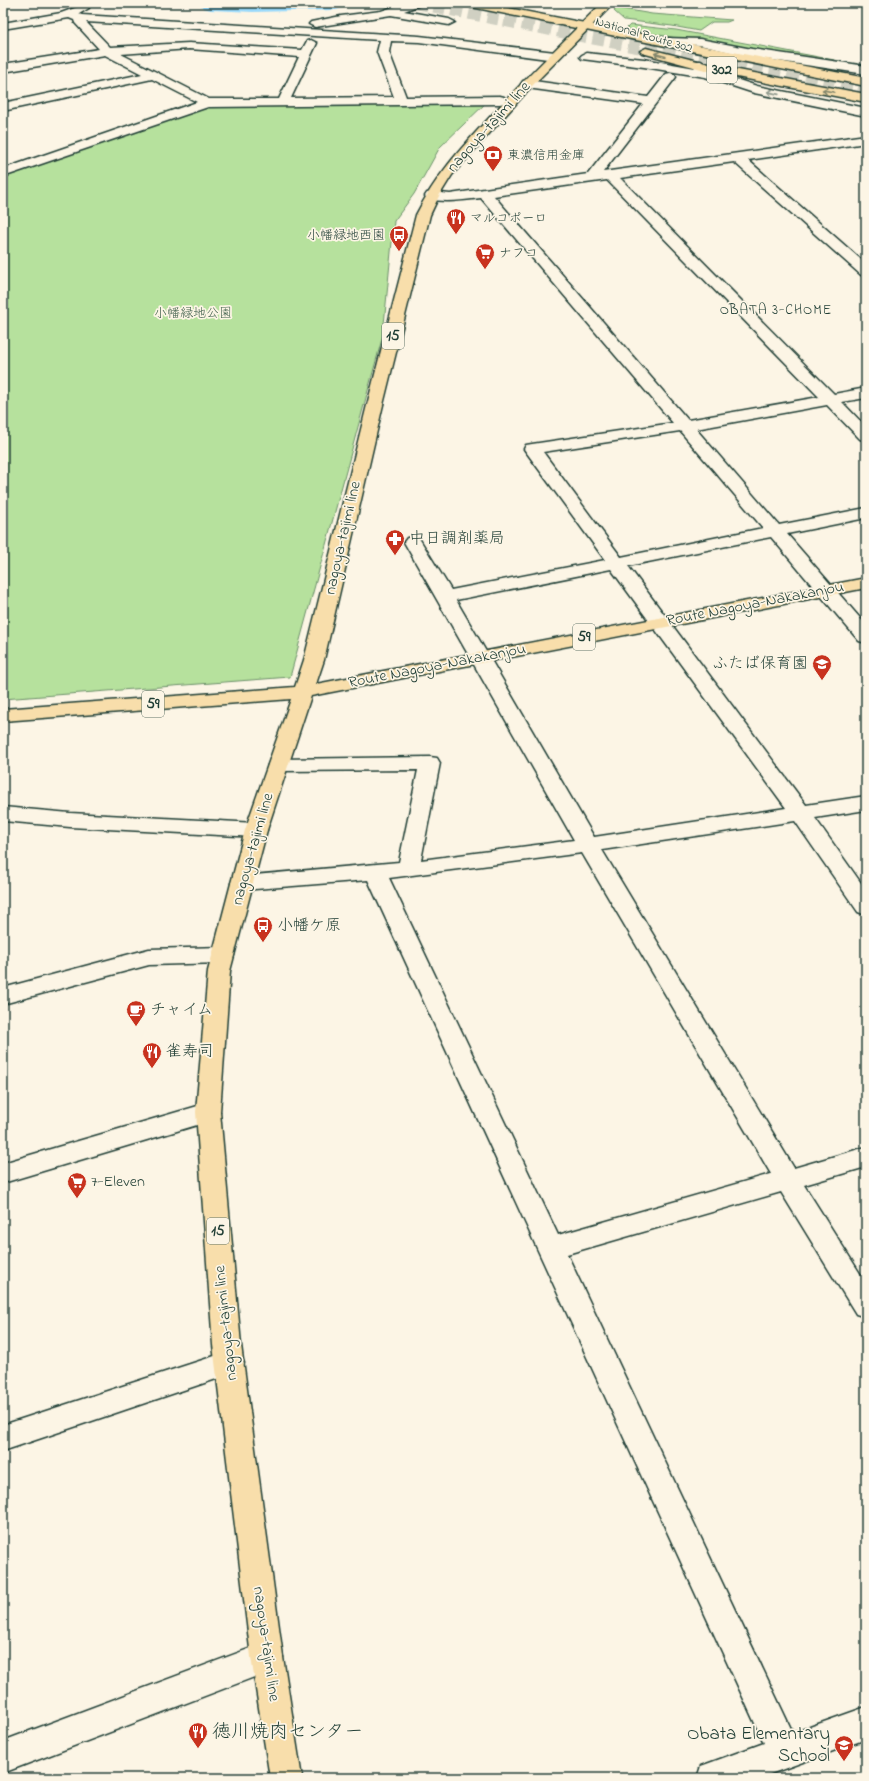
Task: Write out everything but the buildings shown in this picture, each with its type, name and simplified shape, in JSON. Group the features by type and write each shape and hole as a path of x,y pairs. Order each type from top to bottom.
{"main road":[{"name":"nagoya-tajimi line","path":"286,1778 267,1657 230,1363 208,1112 219,970 256,830 314,660 374,409 423,215 432,196 447,173 527,84 608,3"},
{"name":"National Route 302","path":"470,4 582,29 698,64 866,98"},
{"name":"National Route 302","path":"582,29 666,42 866,82"},
{"path":"748,58 866,75"},
{"name":"Route Nagoya-Nakakanjou","path":"3,715 303,692 866,583"}],"street":[{"path":"76,16 94,3"},
{"path":"288,30 341,19 379,15 416,3"},
{"path":"364,6 449,22 448,25 419,39"},
{"path":"76,16 108,51 207,103"},
{"path":"3,26 76,16 419,39 555,56"},
{"path":"284,101 316,32"},
{"path":"386,37 383,52 401,100"},
{"path":"666,42 700,42 752,53 866,70"},
{"path":"3,68 108,51 189,46 306,54"},
{"path":"586,57 644,63 707,74 754,88 866,112"},
{"path":"698,64 707,74"},
{"path":"3,107 154,75"},
{"path":"594,177 670,77"},
{"path":"527,84 651,101"},
{"path":"3,173 207,103 284,101 500,100"},
{"path":"432,196 450,198 737,157 863,143"},
{"path":"737,157 866,272"},
{"path":"610,176 866,436"},
{"path":"484,193 866,637"},
{"path":"866,393 684,426 532,449 800,812 866,907"},
{"path":"445,597 866,513"},
{"path":"413,542 482,658 588,845 787,1180 866,1306"},
{"path":"278,765 430,763 408,869"},
{"path":"242,884 408,869 588,845 866,803"},
{"path":"3,814 70,820 256,830"},
{"path":"376,873 785,1752"},
{"path":"3,996 149,957 223,955"},
{"path":"3,1173 208,1112"},
{"path":"551,1248 866,1157"},
{"path":"3,1438 230,1363"},
{"path":"3,1757 267,1657"},
{"path":"712,1778 866,1723"}],"green space":[{"path":"617,8 652,14 732,20 727,22 712,22 699,31 624,20 614,11"},
{"path":"630,25 676,30 866,66 761,52 694,39 682,39 626,29"},
{"name":"小幡緑地公園","path":"216,102 486,103 440,147 414,194 394,221 383,335 290,677 3,699 3,177"}],"waterway":[{"path":"211,3 253,5 335,3"}],"tunnel":[{"path":"416,3 866,93"}],"place":[{"name":"東濃信用金庫","path":"493,172"},
{"name":"マルコポーロ","path":"456,235"},
{"name":"小幡緑地西園","path":"399,252"},
{"name":"ナフコ","path":"485,270"},
{"name":"中日調剤薬局","path":"395,556"},
{"name":"ふたば保育園","path":"822,681"},
{"name":"小幡ケ原","path":"263,943"},
{"name":"チャイム","path":"136,1027"},
{"name":"雀寿司","path":"152,1069"},
{"name":"7-Eleven","path":"77,1199"},
{"name":"徳川焼肉センター","path":"198,1749"},
{"name":"Obata Elementary School","path":"844,1762"}],"district":[{"name":"OBATA 3-CHOME","path":"776,310"}]}
